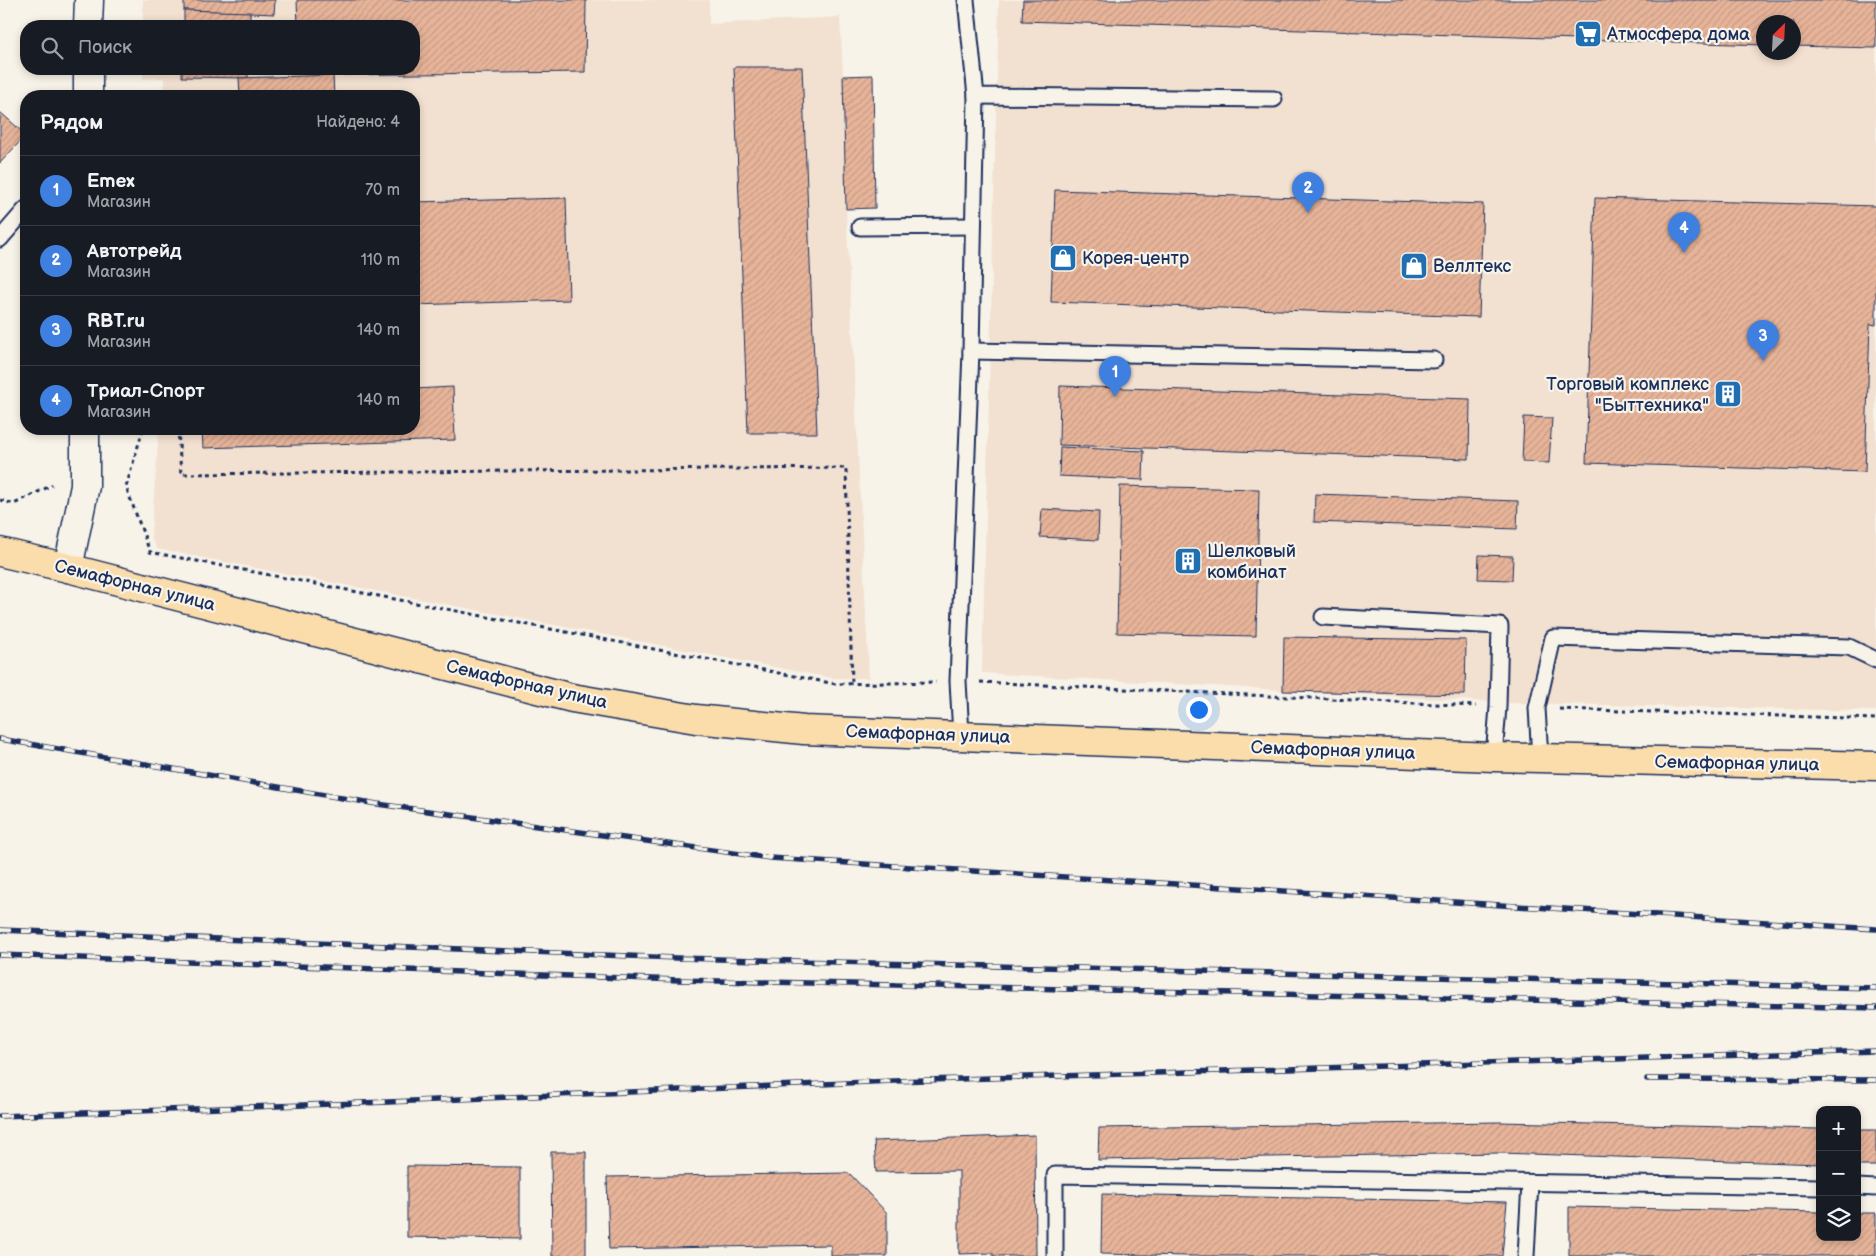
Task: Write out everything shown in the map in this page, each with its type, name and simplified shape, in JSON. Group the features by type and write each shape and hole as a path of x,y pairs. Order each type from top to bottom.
{"highway":[{"name":"Семафорная улица","path":"0,552 572,698 696,719 804,730 1494,757 1876,766"}],"street":[{"path":"88,20 89,0"},
{"path":"88,75 88,90"},
{"path":"68,568 85,486 86,435"}],"lane":[{"path":"962,736 958,681 971,351 976,96 966,0"},
{"path":"976,96 1274,99"},
{"path":"0,239 20,215"},
{"path":"860,227 972,226"},
{"path":"971,351 1434,360"},
{"path":"1323,617 1500,626 1498,707 1494,757"},
{"path":"1540,758 1537,708 1553,638 1849,647 1876,660"},
{"path":"1055,1256 1055,1175 1816,1187"},
{"path":"1526,1256 1530,1183"},
{"path":"1861,1188 1876,1188"}],"path":[{"path":"141,435 126,488 150,552 836,684 958,681 1498,707"},
{"path":"178,435 181,474 846,468 852,685"},
{"path":"0,500 14,504 52,485"},
{"path":"1537,708 1876,719"}],"shaded area":[{"path":"143,0 709,0 709,24 840,17 846,209 869,678 832,678 157,549 151,537 159,435 420,435 420,90 164,90 164,78 143,79 143,75 420,75 420,20 143,20"},
{"path":"999,0 1876,0 1876,711 1513,703 982,673"}],"building":[{"path":"184,0 275,0 274,14 184,10"},
{"path":"297,0 586,0 585,72 420,74 420,20 298,20"},
{"name":"Атмосфера дома","path":"1023,0 1876,0 1876,48 1801,46 1801,15 1756,15 1756,45 1022,21"},
{"path":"184,10 250,12 250,20 184,20"},
{"path":"734,67 802,67 817,433 748,433"},
{"path":"182,75 248,75 248,78 182,77"},
{"path":"333,75 334,90 240,90 239,78"},
{"path":"873,75 875,208 846,209 843,76"},
{"path":"0,112 20,130 20,141 0,163"},
{"path":"1055,190 1483,204 1479,317 1051,302"},
{"path":"566,198 569,300 420,305 420,202"},
{"name":"Торговый комплекс \"Быттехника\"","path":"1595,198 1876,206 1876,325 1870,324 1865,472 1586,463"},
{"path":"1060,386 1470,399 1469,459 1059,445"},
{"path":"453,387 455,440 203,448 202,435 420,435 420,389"},
{"path":"1524,417 1552,418 1549,463 1522,462"},
{"path":"1060,447 1144,451 1143,480 1059,476"},
{"name":"Шелковый комбинат","path":"1120,486 1259,489 1256,636 1117,633"},
{"path":"1315,494 1518,501 1517,529 1314,522"},
{"path":"1042,509 1099,512 1098,540 1040,537"},
{"path":"1479,555 1513,556 1512,580 1478,579"},
{"path":"1284,637 1466,640 1465,695 1283,691"},
{"path":"1499,1122 1816,1129 1816,1164 1500,1153 1098,1160 1099,1128"},
{"path":"1861,1130 1876,1130 1876,1166 1861,1166"},
{"path":"1035,1135 1036,1256 993,1256 993,1253 959,1254 959,1171 876,1172 874,1141"},
{"path":"551,1152 586,1152 586,1256 552,1256"},
{"path":"407,1166 520,1167 520,1239 407,1237"},
{"path":"849,1173 887,1213 887,1256 831,1256 831,1245 609,1249 607,1177"},
{"path":"1102,1194 1507,1202 1502,1256 1187,1256 1101,1254"},
{"path":"1569,1207 1816,1212 1816,1241 1861,1241 1861,1213 1876,1213 1876,1256 1569,1256"}],"railway":[{"path":"0,739 377,804 770,858 1876,929"},
{"path":"0,930 676,958 1876,988"},
{"path":"0,955 679,980 1876,1008"},
{"path":"0,1116 894,1081 1876,1051"},
{"path":"1647,1079 1876,1080"}],"place":[{"name":"Атмосфера дома","path":"1588,34"},
{"name":"Автотрейд","path":"1308,213"},
{"name":"Триал-Спорт","path":"1684,253"},
{"name":"Корея-центр","path":"1063,258"},
{"name":"Веллтекс","path":"1414,266"},
{"name":"RBT.ru","path":"1763,361"},
{"name":"Торговый комплекс \"Быттехника\"","path":"1728,394"},
{"name":"Emex","path":"1115,397"},
{"name":"Шелковый комбинат","path":"1188,561"}]}
